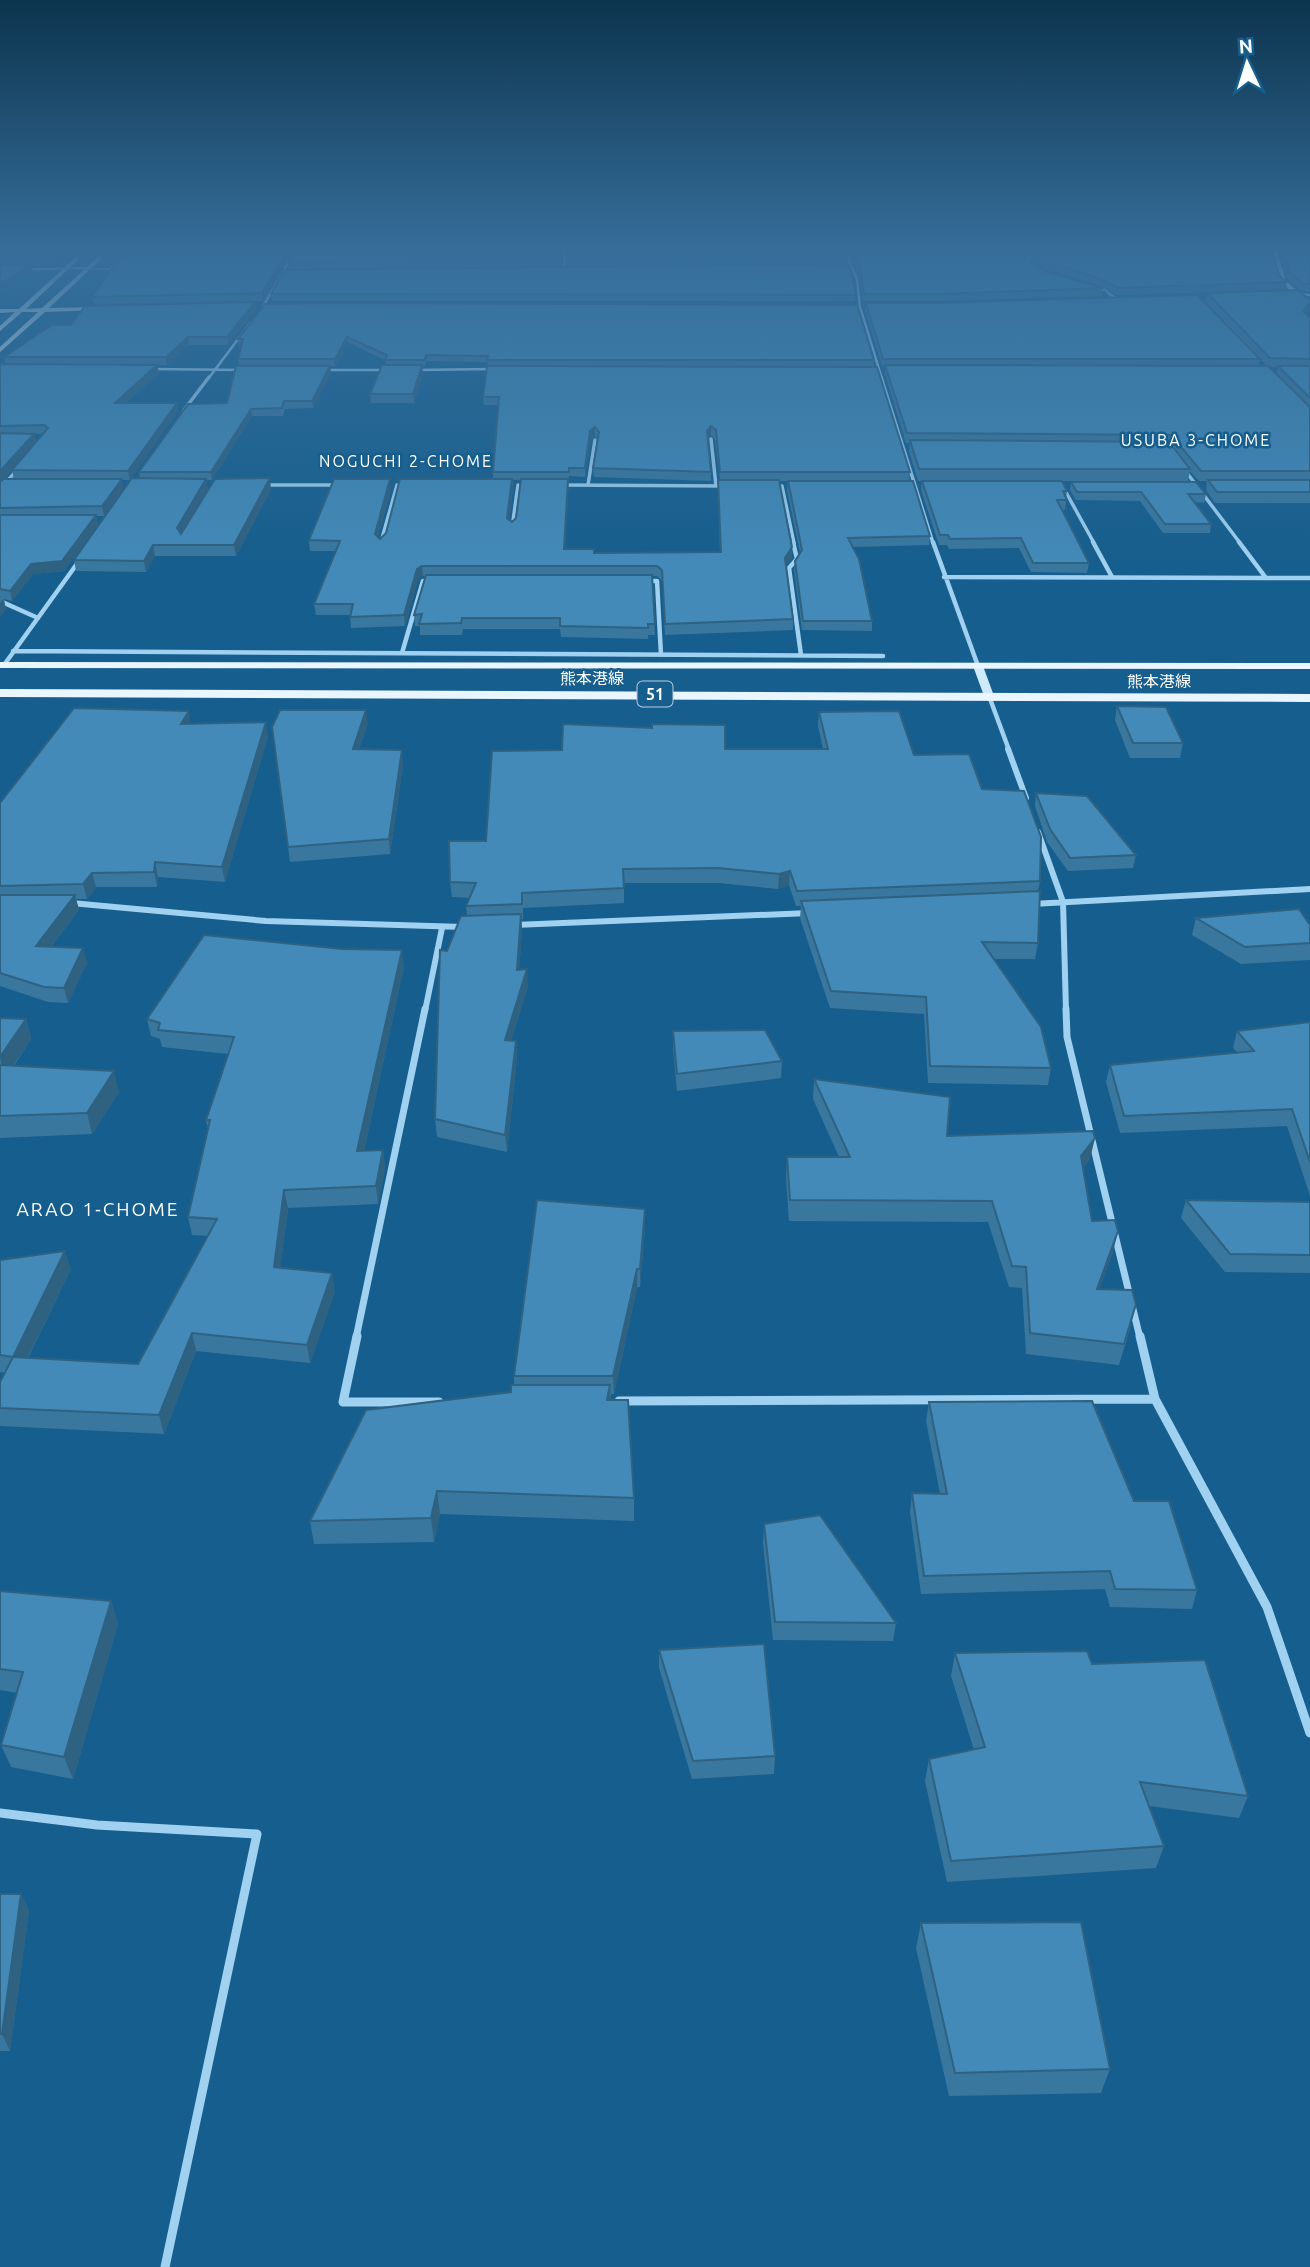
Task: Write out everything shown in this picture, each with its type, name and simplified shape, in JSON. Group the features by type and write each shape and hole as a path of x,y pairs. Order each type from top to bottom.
{"main road":[{"name":"熊本港線","path":"2,665 1310,666"},
{"path":"978,666 989,696"},
{"name":"熊本港線","path":"0,693 1310,698"}],"street":[{"path":"183,412 227,353"},
{"path":"874,353 944,577 978,666"},
{"path":"146,369 255,370"},
{"path":"310,370 393,369"},
{"path":"407,369 504,369"},
{"path":"879,369 892,369"},
{"path":"711,439 716,486"},
{"path":"588,485 595,440"},
{"path":"902,447 916,447"},
{"path":"2,486 21,466"},
{"path":"1182,468 1266,578"},
{"path":"2,486 17,484"},
{"path":"254,485 345,485"},
{"path":"384,485 411,485"},
{"path":"381,545 397,485"},
{"path":"505,485 530,485"},
{"path":"512,528 518,485"},
{"path":"553,485 729,486"},
{"path":"769,486 796,486"},
{"path":"782,486 797,559 789,568 801,655"},
{"path":"904,486 917,486"},
{"path":"1050,486 1076,486"},
{"path":"1063,486 1112,577"},
{"path":"1182,486 1208,486"},
{"path":"2,665 85,552"},
{"path":"944,577 1310,578"},
{"path":"402,653 423,581 436,581"},
{"path":"644,581 657,582 661,655"},
{"path":"0,601 38,618"},
{"path":"13,651 883,656"},
{"path":"989,696 1031,812"},
{"path":"1035,825 1063,902 1067,1037 1155,1399 1267,1607 1310,1733"},
{"path":"1022,904 1310,889"},
{"path":"68,903 266,921 470,927"},
{"path":"511,925 815,913"},
{"path":"442,928 343,1402 453,1402"},
{"path":"604,1401 1155,1399"}],"lane":[{"path":"0,1813 97,1825 257,1834 165,2267"}],"building":[{"path":"10,353 171,353 166,357 4,357"},
{"path":"240,353 338,353 335,359 238,359"},
{"path":"382,353 872,353 874,360 487,360 488,356 426,355 425,360 385,360 387,355"},
{"path":"881,353 1254,353 1260,359 883,359"},
{"path":"1265,353 1310,353 1310,359 1270,358"},
{"path":"0,364 157,365 115,403 177,403 128,471 12,470 48,428 44,425 0,426"},
{"path":"382,365 422,365 413,394 370,394"},
{"path":"885,365 1268,366 1310,407 1310,471 1201,471 1171,435 907,433"},
{"path":"236,366 330,366 312,401 284,401 282,408 251,409 211,472 139,472 188,404 227,403"},
{"path":"487,366 877,367 910,472 720,472 716,430 711,426 707,431 711,472 593,468 599,432 595,427 590,431 585,468 569,468 569,472 493,472 499,397 483,397"},
{"path":"1278,366 1310,366 1310,398"},
{"path":"0,433 34,434 0,471"},
{"path":"910,440 1169,442 1190,469 919,469"},
{"path":"132,478 206,479 177,528 181,534 215,479 270,478 234,545 153,545 144,561 74,560"},
{"path":"4,479 122,479 102,506 0,508 0,482"},
{"path":"334,479 390,479 375,534 380,539 386,533 400,479 512,479 507,518 512,522 516,518 521,479 568,479 564,549 594,549 594,553 721,552 718,480 779,480 792,547 785,558 793,619 665,624 662,570 657,566 422,566 417,569 404,615 350,617 353,604 314,604 340,541 309,540"},
{"path":"1208,480 1310,480 1310,492 1217,492"},
{"path":"788,481 913,481 930,536 848,538 859,559 872,621 803,621 795,561 802,550"},
{"path":"922,481 1062,481 1067,491 1063,491 1067,500 1057,500 1089,563 1033,563 1021,538 950,539 948,535 940,535"},
{"path":"1071,482 1196,482 1206,494 1188,494 1211,524 1165,524 1141,492 1077,492"},
{"path":"0,515 96,515 62,561 31,564 10,591 0,589"},
{"path":"426,575 652,575 655,624 648,624 648,628 560,626 560,618 462,618 461,623 419,624 422,614 414,615"},
{"path":"1117,706 1166,707 1183,743 1133,743"},
{"path":"74,708 189,711 181,724 266,722 222,867 155,862 154,872 92,873 83,884 0,886 0,803"},
{"path":"280,710 366,710 353,749 402,750 389,839 288,847 272,727"},
{"path":"899,711 914,755 969,754 982,789 1024,791 1041,837 1040,881 797,891 790,871 779,874 718,868 623,869 624,888 522,893 522,904 466,906 476,883 450,882 449,841 486,841 492,751 562,750 563,724 652,728 652,724 725,725 725,749 828,749 819,712"},
{"path":"1036,793 1087,796 1136,855 1070,858 1050,829"},
{"path":"1040,891 1038,943 982,942 1041,1027 1051,1068 930,1066 926,997 831,991 801,901"},
{"path":"0,895 75,895 36,946 83,948 64,988 44,987 0,973"},
{"path":"1299,909 1310,925 1310,943 1245,947 1196,918"},
{"path":"521,914 517,970 527,969 505,1040 516,1041 505,1135 435,1119 440,950 447,951 461,916"},
{"path":"204,935 342,949 402,950 357,1151 383,1150 376,1186 284,1190 274,1267 332,1273 307,1345 192,1333 159,1415 0,1408 0,1382 13,1357 138,1364 217,1219 188,1217 210,1120 206,1120 234,1037 158,1030 160,1023 147,1019"},
{"path":"0,1018 26,1019 0,1057"},
{"path":"1310,1022 1310,1162 1292,1109 1124,1116 1110,1065 1254,1051 1237,1031"},
{"path":"765,1030 782,1061 677,1074 673,1031"},
{"path":"0,1065 114,1071 87,1113 0,1116"},
{"path":"814,1079 950,1097 947,1136 1093,1131 1095,1138 1081,1156 1092,1221 1115,1220 1118,1231 1097,1289 1132,1290 1136,1304 1124,1344 1030,1333 1026,1267 1012,1266 992,1201 790,1200 787,1157 850,1157"},
{"path":"537,1200 645,1209 640,1269 637,1269 613,1376 514,1376"},
{"path":"1186,1200 1310,1202 1310,1255 1230,1254"},
{"path":"65,1251 13,1357 0,1355 0,1260"},
{"path":"511,1385 610,1385 607,1400 628,1400 634,1498 437,1491 431,1518 310,1521 366,1410 511,1392"},
{"path":"1092,1401 1134,1501 1169,1501 1197,1590 1115,1589 1110,1571 924,1576 912,1493 947,1494 929,1402"},
{"path":"820,1515 896,1623 775,1622 764,1524"},
{"path":"0,1591 111,1601 64,1757 1,1745 23,1672 0,1669"},
{"path":"764,1644 775,1756 693,1761 659,1650"},
{"path":"1087,1651 1092,1664 1205,1660 1248,1796 1140,1782 1164,1846 951,1861 929,1759 985,1747 955,1653"},
{"path":"0,1894 21,1894 2,2034 0,2034"},
{"path":"1081,1922 1110,2069 955,2073 921,1923"}],"district":[{"name":"USUBA 3-CHOME","path":"1196,440"},
{"name":"NOGUCHI 2-CHOME","path":"406,461"},
{"name":"ARAO 1-CHOME","path":"98,1209"}]}
